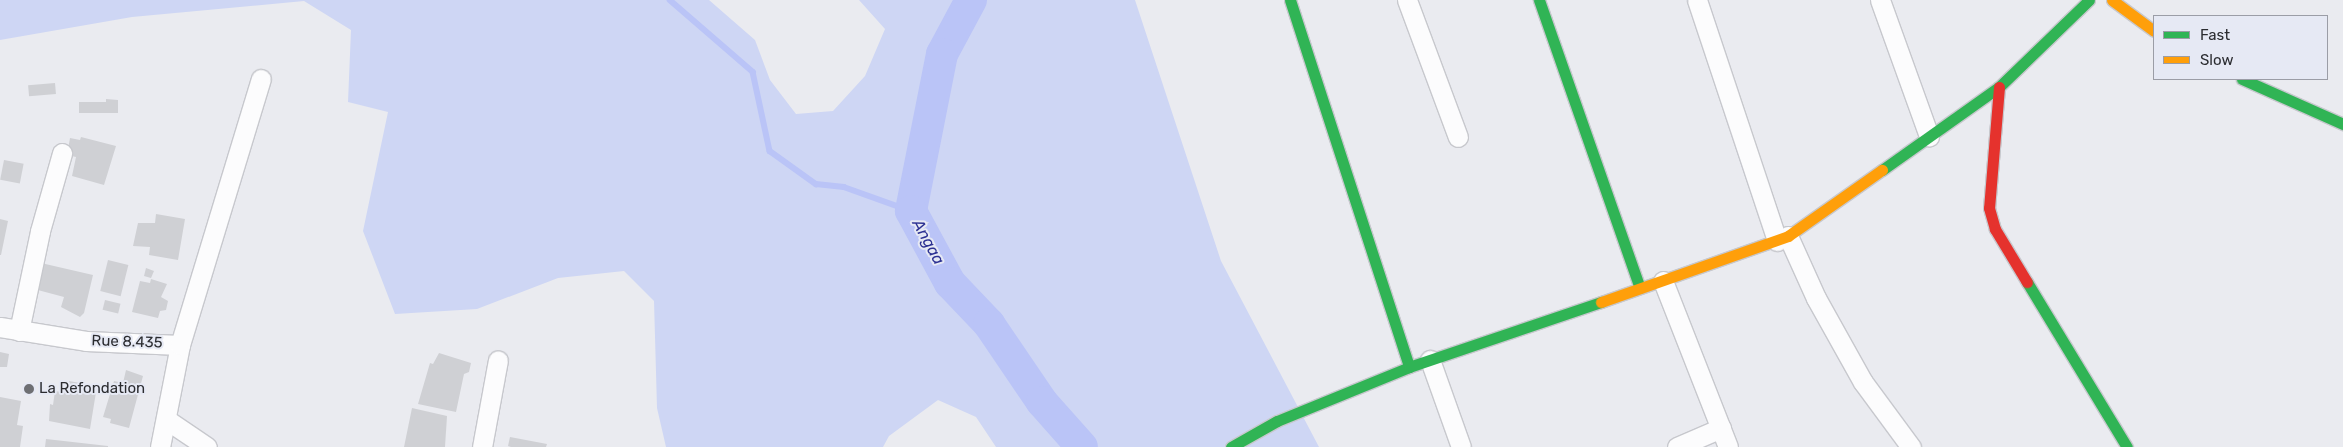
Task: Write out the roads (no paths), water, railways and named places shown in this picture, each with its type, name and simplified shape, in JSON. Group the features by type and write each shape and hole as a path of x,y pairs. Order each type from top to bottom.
{"street":[{"path":"1290,0 1409,367"},
{"path":"1407,0 1458,137"},
{"path":"1539,0 1640,288"},
{"path":"1697,0 1782,239 1863,382 1911,447"},
{"path":"1880,0 1929,136"},
{"path":"1231,447 1277,421 1409,367 1782,239 1999,87 2089,0"},
{"path":"2112,0 2153,29"},
{"path":"180,345 261,79"},
{"path":"2244,80 2343,124"},
{"path":"1999,87 1990,183 1990,208 1996,229 2127,447"},
{"path":"19,331 40,231 62,154"},
{"path":"1662,281 1728,447"},
{"name":"Rue 8.435","path":"0,328 86,341 180,345 167,420 160,447"},
{"path":"482,447 498,360"},
{"path":"1430,360 1461,447"},
{"path":"167,420 207,447"},
{"path":"1677,447 1721,428"}],"waterway":[{"path":"670,0 753,72 770,151 816,184 844,187 911,211"},
{"name":"Angaa","path":"971,0 942,54 911,211 950,283 989,324 1042,402 1082,447"}],"place":[{"name":"La Refondation","path":"29,389"}]}
